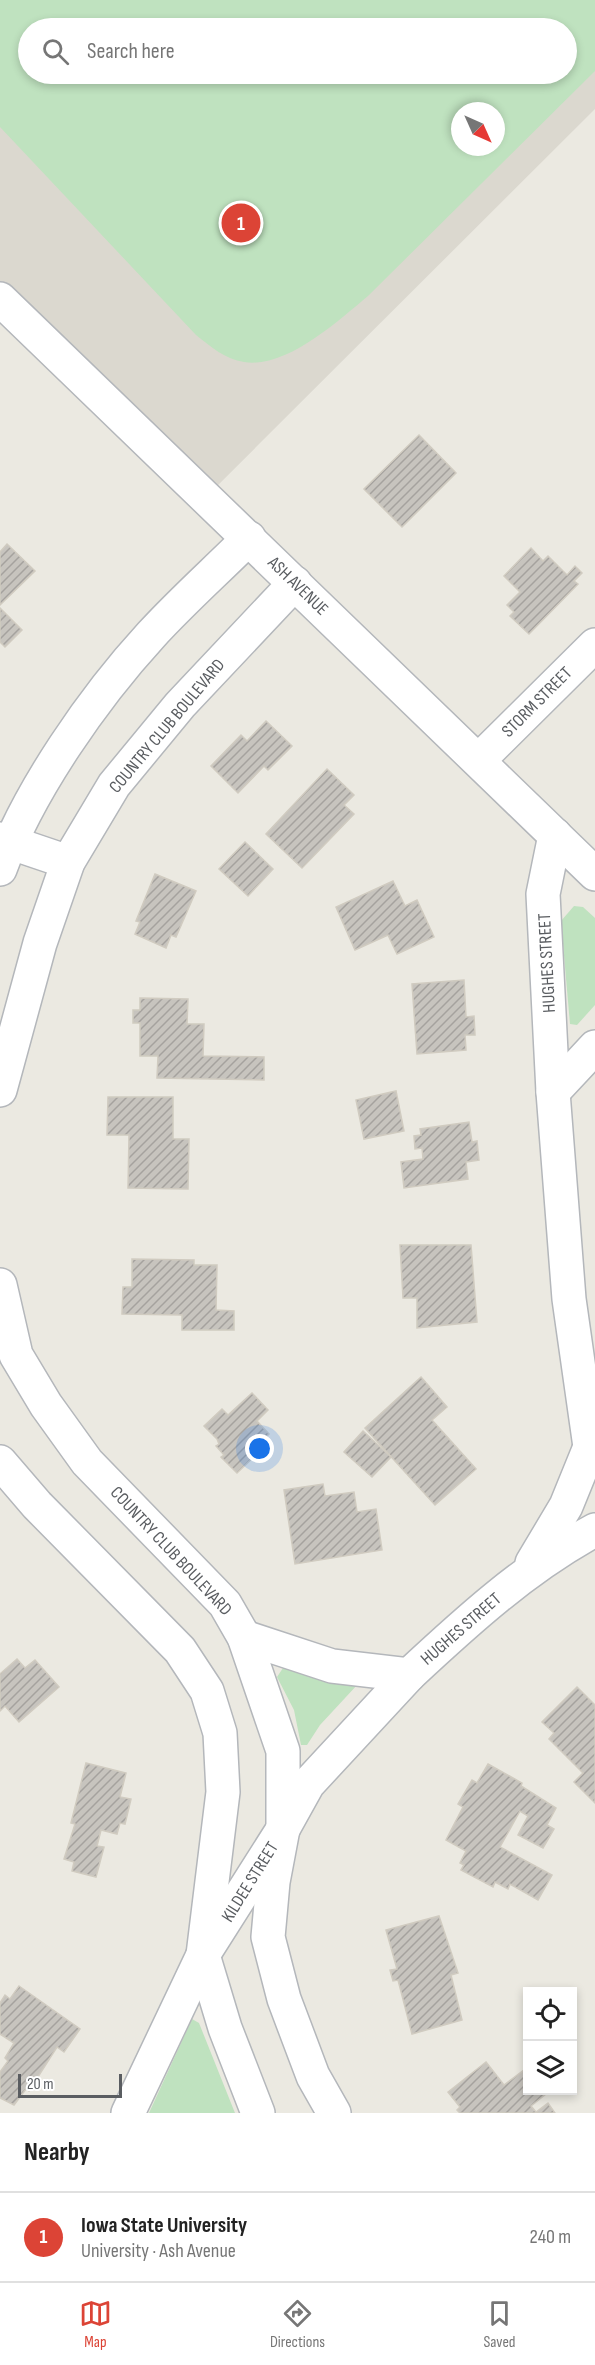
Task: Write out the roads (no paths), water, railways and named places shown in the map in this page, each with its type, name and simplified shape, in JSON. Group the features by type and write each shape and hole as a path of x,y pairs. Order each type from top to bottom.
{"street":[{"name":"ASH AVENUE","path":"0,299 595,874"},
{"path":"68,862 3,850 47,777 94,706 151,635 249,538"},
{"name":"COUNTRY CLUB BOULEVARD","path":"0,1090 37,953 68,862 114,785 180,705 295,582"},
{"name":"STORM STREET","path":"479,760 595,645"},
{"name":"HUGHES STREET","path":"555,835 543,894 553,1092 569,1299 593,1448"},
{"path":"553,1092 595,1047"},
{"name":"COUNTRY CLUB BOULEVARD","path":"0,1285 16,1355 46,1405 87,1462 225,1604 244,1637 283,1751 284,1829 273,1882 268,1937 284,1999 312,2076 334,2113"},
{"path":"524,1576 566,1506 593,1448"},
{"path":"0,1462 37,1505 180,1650 207,1691 220,1732 223,1792 204,1955 225,2028 258,2113"},
{"name":"HUGHES STREET","path":"244,1637 332,1666 409,1675 480,1609 557,1550 595,1530"},
{"name":"KILDEE STREET","path":"128,2113 204,1955 284,1829 308,1784 409,1675"}],"place":[{"name":"Iowa State University","path":"241,223"}]}
